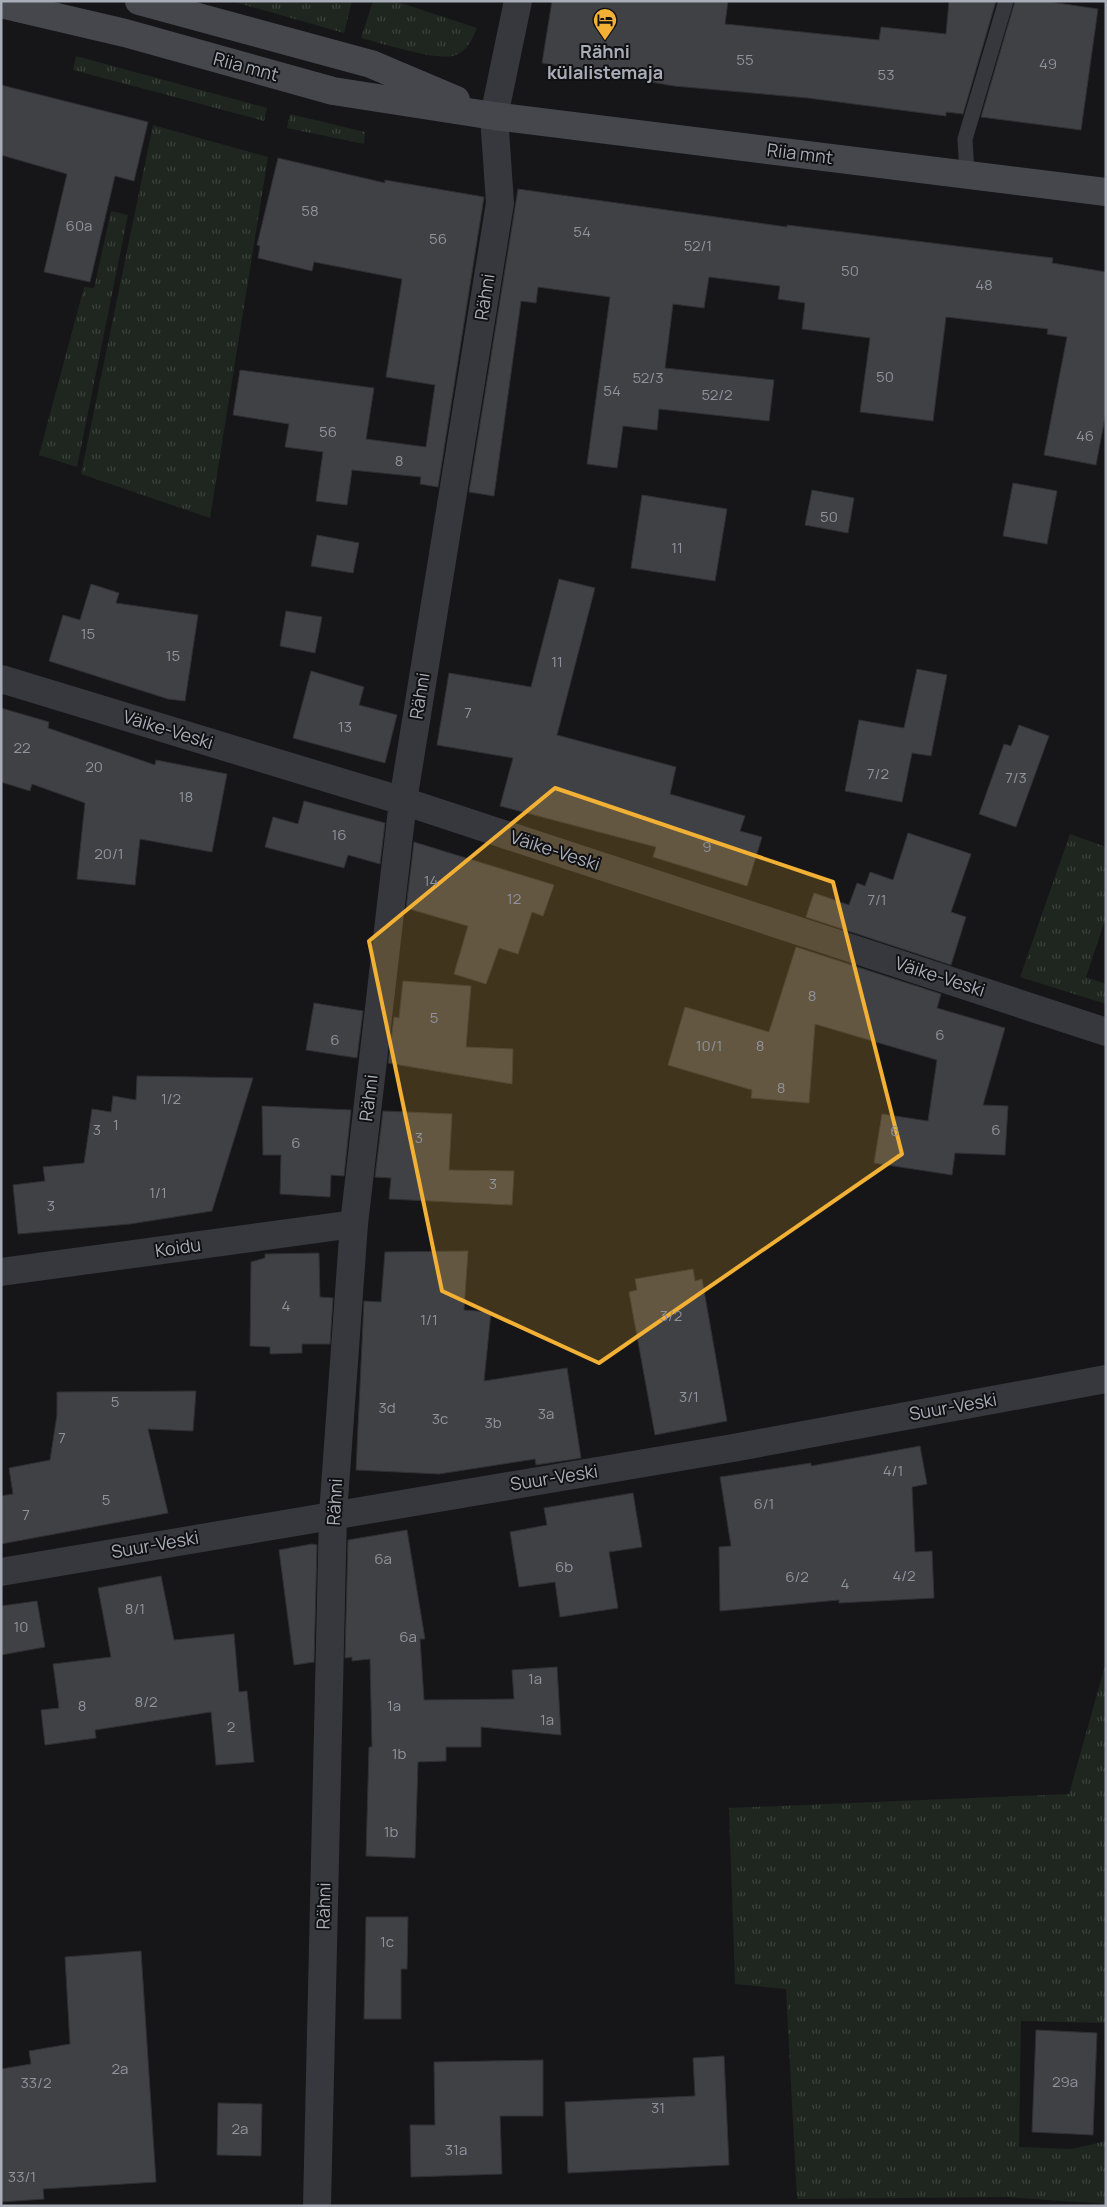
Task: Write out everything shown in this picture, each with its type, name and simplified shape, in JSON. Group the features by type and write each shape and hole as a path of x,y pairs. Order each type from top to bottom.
{"main road":[{"name":"Riia mnt","path":"139,1 371,64 494,116"},
{"name":"Riia mnt","path":"1,4 125,34 333,91 494,116 1106,192"}],"street":[{"name":"Rähni","path":"317,2206 333,1514 354,1224 403,801 500,203 494,116 518,1"},
{"name":"Väike-Veski","path":"1,679 403,801 1106,1032"},
{"name":"Koidu","path":"1,1272 354,1224"},
{"name":"Suur-Veski","path":"1,1572 333,1514 733,1448 1106,1379"}],"lane":[{"path":"967,174 965,139 1006,1"}],"highlighted area":[{"path":"555,788 833,882 902,1154 599,1363 442,1291 369,941"}],"green space":[{"path":"231,1 352,1 344,33"},
{"path":"373,1 395,1 477,28 466,47 456,55 436,56 395,47 361,38"},
{"path":"76,56 267,108 264,121 73,70"},
{"path":"290,114 365,132 364,144 287,128"},
{"path":"153,125 268,157 210,518 81,474"},
{"path":"111,211 128,215 77,467 39,455 84,287 94,288"},
{"path":"1070,834 1106,847 1106,917 1086,977 1106,984 1106,1004 1020,977"},
{"path":"1106,1662 1106,2023 1021,2021 1019,2147 1072,2149 1106,2141 1106,2204 1006,2197 797,2199 786,1989 735,1984 729,1808 1069,1794"}],"building":[{"path":"552,1 728,1 725,24 879,40 881,27 946,34 949,1 996,1 963,114 946,112 946,116 808,98 674,86 542,63"},
{"path":"1015,1 1044,1 1098,9 1081,130 981,117"},
{"path":"1,85 148,122 134,181 115,176 90,282 44,272 67,174 1,155"},
{"path":"278,158 385,183 385,180 484,197 438,487 420,484 421,477 352,470 347,505 316,501 323,452 285,447 289,424 233,415 240,370 374,388 366,439 426,447 435,385 386,377 402,279 314,262 312,271 258,258 260,246 257,245"},
{"path":"518,189 787,227 787,225 1053,258 1052,263 1106,272 1106,412 1096,465 1044,455 1067,337 1047,334 1048,329 946,317 933,421 860,412 870,338 802,329 805,303 778,299 780,286 709,277 704,308 673,304 665,368 774,380 769,421 659,409 657,430 623,426 617,468 587,464 610,297 538,287 536,303 521,301 494,496 469,492"},
{"path":"1013,483 1057,491 1047,544 1003,536"},
{"path":"812,490 854,498 848,533 805,525"},
{"path":"642,495 727,509 715,581 631,568"},
{"path":"317,535 359,543 353,573 311,566"},
{"path":"559,579 595,588 557,735 676,767 670,794 745,816 740,831 762,837 747,886 653,857 656,847 500,806 513,758 437,745 449,673 531,687"},
{"path":"91,584 119,593 116,603 198,615 185,701 168,699 49,661 63,615 80,620"},
{"path":"286,611 322,617 315,653 280,646"},
{"path":"917,669 947,675 931,756 912,753 902,802 845,791 859,720 904,728"},
{"path":"311,671 364,687 359,705 397,715 385,763 293,738"},
{"path":"1,708 49,722 48,728 155,765 156,760 227,774 212,852 140,839 135,885 77,879 85,803 32,784 30,791 1,782"},
{"path":"1019,725 1049,736 1016,827 979,814 1004,744 1011,746"},
{"path":"304,801 385,823 380,864 348,855 344,868 265,847 273,817 298,824"},
{"path":"908,833 971,854 951,912 966,917 951,965 806,917 814,893 849,905 857,883 865,886 870,872 893,880"},
{"path":"414,842 554,885 543,916 532,912 518,954 499,948 486,984 454,974 468,926 406,908"},
{"path":"796,947 941,994 937,1008 1005,1028 983,1105 1008,1106 1005,1155 955,1153 952,1175 874,1163 882,1114 928,1121 937,1060 815,1024 809,1103 751,1098 752,1090 668,1065 685,1007 769,1032"},
{"path":"403,981 471,986 466,1047 513,1049 512,1084 388,1063 394,1017 399,1018"},
{"path":"314,1003 363,1011 357,1058 306,1050"},
{"path":"137,1076 253,1078 212,1211 130,1224 18,1234 13,1185 45,1181 43,1167 84,1163 92,1109 111,1112 113,1096 136,1100"},
{"path":"262,1106 351,1110 344,1176 331,1175 330,1197 280,1194 281,1155 263,1155"},
{"path":"383,1111 452,1114 449,1170 514,1171 512,1205 389,1199 391,1178 375,1177"},
{"path":"468,1251 464,1310 491,1312 484,1381 567,1368 581,1458 536,1465 535,1459 439,1474 356,1470 364,1301 381,1302 385,1252"},
{"path":"319,1253 320,1297 333,1298 330,1344 302,1344 302,1353 270,1354 270,1347 250,1346 251,1262 265,1258 265,1254"},
{"path":"693,1269 695,1281 702,1279 727,1421 655,1435 629,1292 637,1290 635,1279"},
{"path":"196,1391 193,1431 148,1429 168,1513 1,1544 1,1496 13,1494 9,1468 50,1460 57,1415 57,1392"},
{"path":"920,1446 927,1484 912,1487 915,1552 932,1551 934,1598 839,1603 839,1600 720,1611 719,1547 731,1546 720,1477 811,1463 811,1466"},
{"path":"633,1493 642,1547 609,1552 618,1608 560,1617 555,1582 519,1587 510,1532 547,1525 544,1508"},
{"path":"407,1530 425,1639 420,1639 424,1700 514,1699 512,1670 557,1667 561,1735 481,1727 481,1747 446,1747 446,1761 418,1762 415,1858 366,1856 369,1747 372,1747 370,1659 352,1661 352,1657 345,1658 348,1540"},
{"path":"312,1544 317,1545 314,1662 294,1665 279,1550"},
{"path":"161,1576 174,1640 234,1634 239,1692 247,1691 254,1762 216,1765 211,1712 95,1730 96,1738 45,1745 41,1710 59,1708 53,1664 111,1657 98,1588"},
{"path":"37,1601 45,1647 1,1655 1,1606"},
{"path":"366,1917 408,1917 407,1969 401,1969 401,2019 364,2019"},
{"path":"141,1951 156,2182 43,2189 44,2199 1,2202 1,2069 31,2064 29,2051 70,2044 65,1957"},
{"path":"1036,2030 1097,2033 1093,2135 1032,2132"},
{"path":"724,2056 729,2165 568,2173 565,2102 695,2096 693,2058"},
{"path":"543,2060 543,2116 500,2116 502,2174 411,2177 410,2125 435,2125 434,2062"},
{"path":"218,2103 262,2104 261,2156 217,2155"}],"place":[{"name":"Rähni külalistemaja","path":"605,41"}]}
